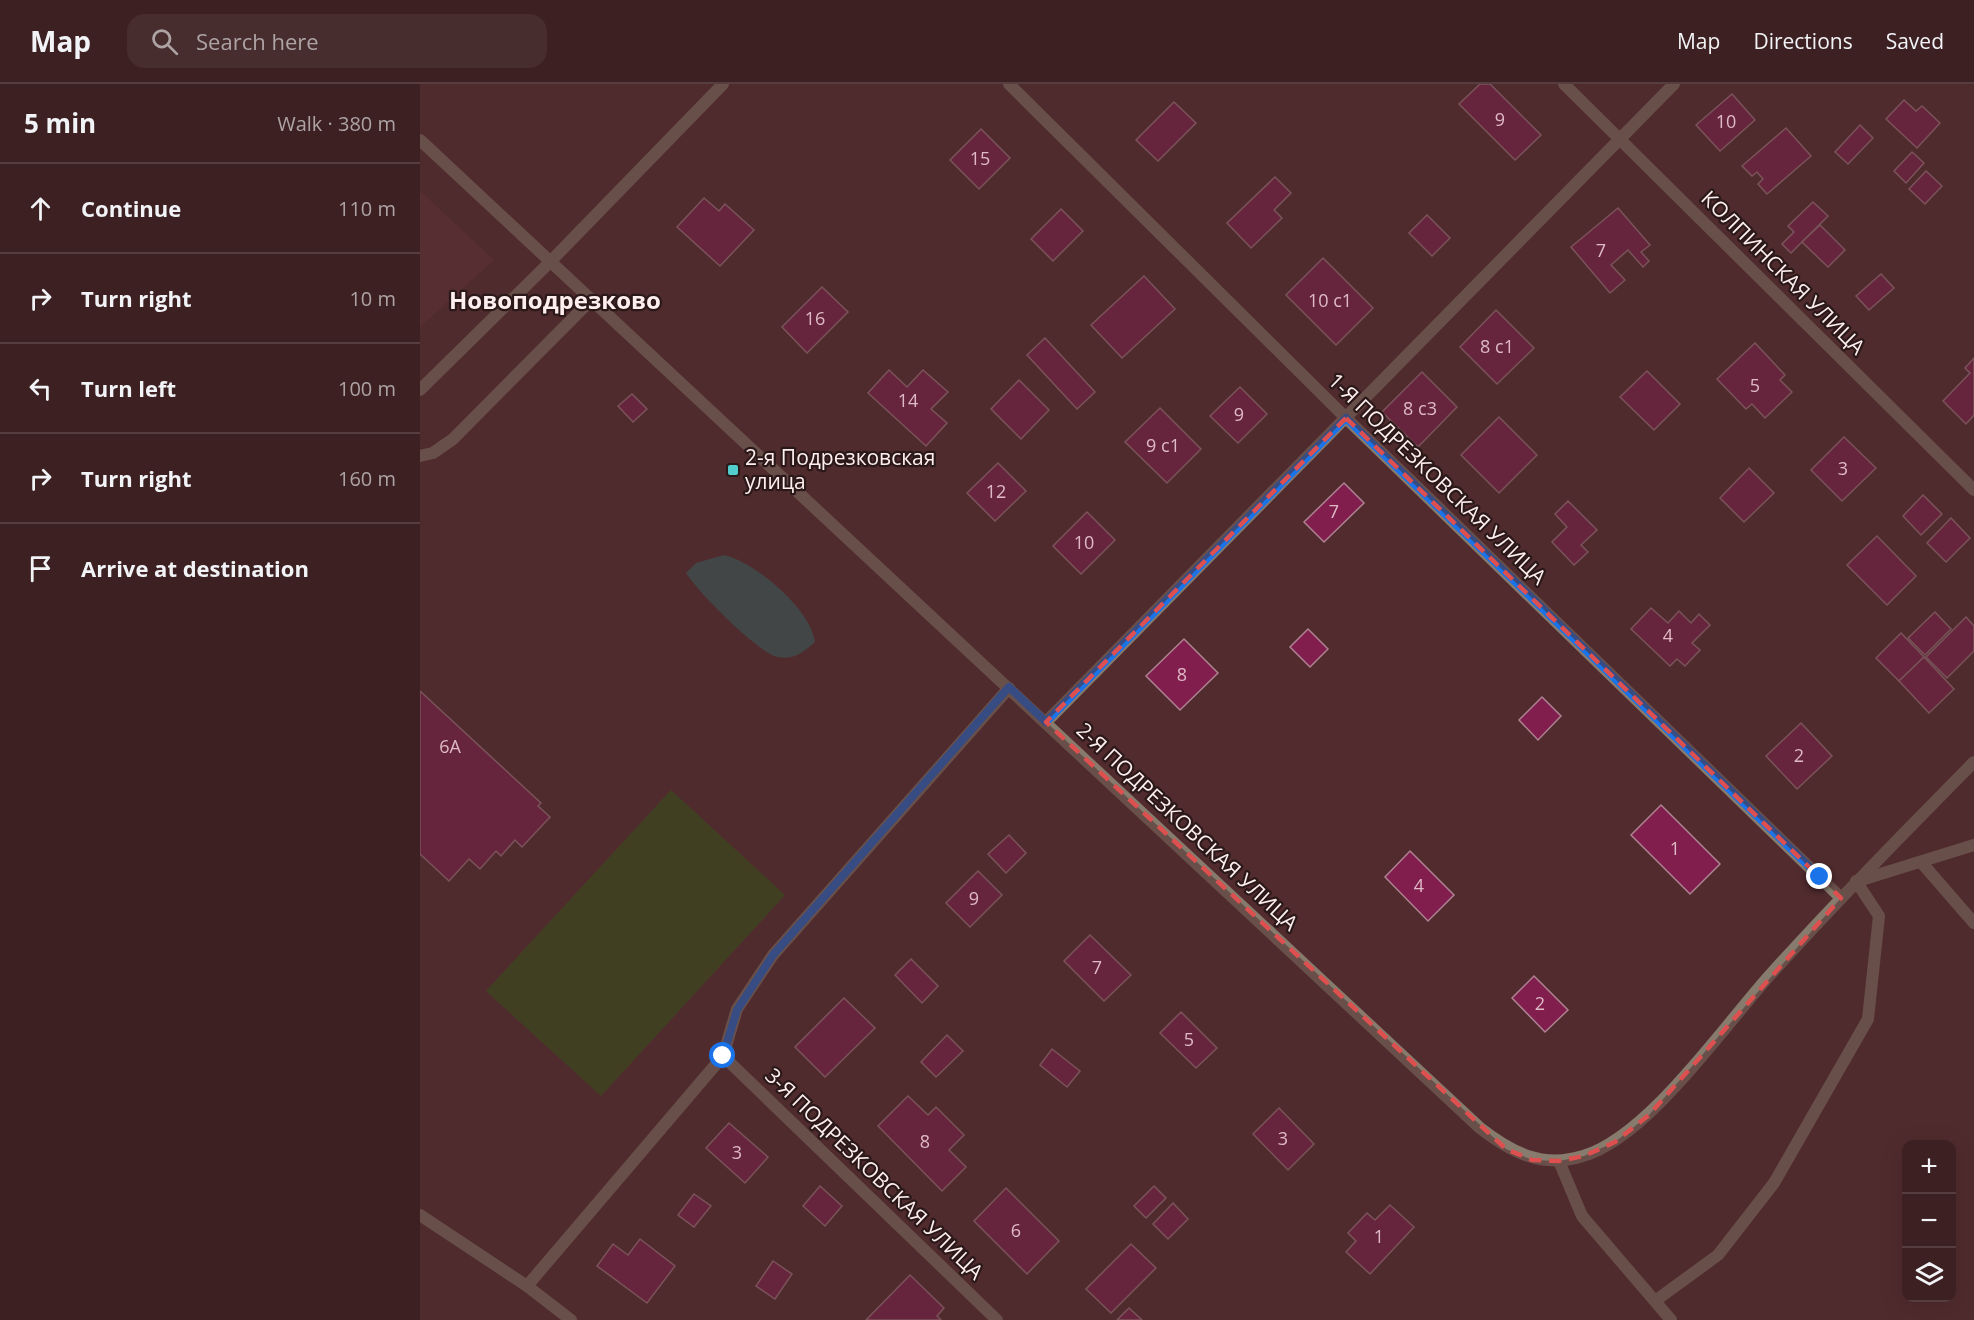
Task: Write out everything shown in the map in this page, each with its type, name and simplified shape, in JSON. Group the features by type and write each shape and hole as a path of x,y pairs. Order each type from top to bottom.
{"street":[{"path":"420,390 550,262 723,84"},
{"name":"1-Я ПОДРЕЗКОВСКАЯ УЛИЦА","path":"1009,84 1346,418 1842,898"},
{"name":"КОЛПИНСКАЯ УЛИЦА","path":"1564,84 1974,490"},
{"path":"1046,722 1674,84"},
{"name":"2-Я ПОДРЕЗКОВСКАЯ УЛИЦА","path":"420,140 1480,1128 1506,1149 1532,1160 1559,1161 1584,1156 1615,1142 1649,1115 1770,975 1857,881 1974,762"},
{"path":"420,456 433,453 453,439 591,299"},
{"path":"527,1286 723,1056 737,1010 773,955 1009,687"},
{"path":"1655,1301 1718,1255 1774,1183 1868,1019 1879,915 1857,881 1974,845"},
{"path":"1921,862 1974,923"},
{"name":"3-Я ПОДРЕЗКОВСКАЯ УЛИЦА","path":"723,1056 997,1320"},
{"path":"1559,1161 1582,1216 1671,1320"},
{"path":"420,1215 527,1286 571,1320"}],"highlighted area":[{"path":"1346,418 1841,898 1649,1115 1615,1142 1584,1156 1559,1161 1532,1160 1506,1149 1046,722"}],"shaded area":[{"path":"420,191 494,260 420,327"}],"green space":[{"path":"671,790 785,895 601,1096 486,991"}],"water":[{"path":"724,555 751,567 780,589 803,615 815,642 798,654 784,658 778,657 757,645 729,621 686,573 696,563"}],"building":[{"path":"1480,84 1490,84 1541,135 1515,160 1459,104"},
{"path":"1732,94 1755,120 1720,151 1696,125"},
{"path":"1904,100 1916,111 1922,106 1940,123 1917,148 1886,119"},
{"path":"1174,102 1196,123 1158,161 1136,140"},
{"path":"1860,125 1873,138 1848,164 1835,152"},
{"path":"1786,128 1811,156 1767,194 1758,184 1763,179 1757,172 1752,176 1742,166"},
{"path":"981,129 1010,158 979,189 950,160"},
{"path":"1912,152 1924,163 1906,183 1894,171"},
{"path":"1926,171 1942,186 1925,204 1909,189"},
{"path":"1275,177 1291,193 1274,210 1282,218 1251,248 1227,223"},
{"path":"704,198 719,211 725,204 754,230 720,266 677,227"},
{"path":"1813,202 1828,216 1791,253 1782,244 1794,232 1788,226"},
{"path":"1618,208 1650,245 1641,252 1649,261 1643,267 1628,250 1611,265 1625,280 1610,293 1571,247"},
{"path":"1061,209 1083,231 1053,261 1031,239"},
{"path":"1427,215 1450,238 1432,256 1409,233"},
{"path":"1820,225 1845,250 1828,267 1802,242"},
{"path":"1323,258 1373,308 1336,345 1286,295"},
{"path":"1881,274 1894,288 1869,310 1856,296"},
{"path":"1144,276 1175,309 1122,358 1091,325"},
{"path":"822,287 848,312 807,353 782,327"},
{"path":"1496,310 1534,348 1497,384 1460,347"},
{"path":"1045,338 1095,392 1077,409 1027,355"},
{"path":"1755,343 1785,375 1780,380 1792,392 1765,418 1752,404 1746,409 1717,379"},
{"path":"1974,358 1974,415 1966,424 1943,401 1970,373 1965,368"},
{"path":"889,370 907,387 923,370 948,392 931,409 947,423 926,446 868,393"},
{"path":"1647,371 1680,404 1654,430 1620,397"},
{"path":"1422,372 1457,407 1418,447 1382,412"},
{"path":"1019,380 1049,410 1021,439 991,409"},
{"path":"1240,387 1267,414 1238,443 1210,416"},
{"path":"632,394 647,409 633,422 618,406"},
{"path":"1160,408 1201,449 1167,483 1125,442"},
{"path":"1499,417 1537,455 1499,493 1461,455"},
{"path":"1844,437 1876,468 1842,501 1811,470"},
{"path":"998,463 1026,491 995,521 967,493"},
{"path":"1749,468 1774,493 1744,522 1720,498"},
{"path":"1344,483 1364,503 1324,542 1304,522"},
{"path":"1923,495 1942,514 1921,535 1903,516"},
{"path":"1568,501 1597,530 1581,545 1588,552 1574,565 1552,542 1567,527 1555,514"},
{"path":"1087,512 1115,540 1081,574 1053,546"},
{"path":"1951,518 1970,538 1946,562 1927,543"},
{"path":"1877,536 1916,576 1887,605 1847,565"},
{"path":"1651,608 1668,623 1679,611 1691,623 1699,614 1710,625 1692,643 1700,650 1685,666 1677,659 1670,666 1631,629"},
{"path":"1935,612 1951,629 1925,655 1908,638"},
{"path":"1966,617 1974,626 1974,651 1947,678 1926,657"},
{"path":"1308,629 1328,649 1310,667 1290,647"},
{"path":"1901,633 1924,657 1899,681 1876,658"},
{"path":"1184,639 1218,673 1180,710 1146,676"},
{"path":"1924,657 1954,689 1929,713 1899,681"},
{"path":"420,691 541,803 538,806 550,817 522,847 515,840 501,856 496,851 480,869 469,859 449,881 420,854"},
{"path":"1542,697 1561,716 1538,740 1519,720"},
{"path":"1801,723 1832,756 1797,789 1766,756"},
{"path":"1661,805 1720,864 1690,894 1631,835"},
{"path":"1009,835 1026,853 1006,873 988,854"},
{"path":"1410,851 1454,895 1428,921 1385,877"},
{"path":"978,871 1002,895 970,927 946,903"},
{"path":"1090,935 1131,975 1104,1001 1064,961"},
{"path":"911,959 938,986 922,1003 895,975"},
{"path":"1534,976 1568,1010 1545,1032 1512,998"},
{"path":"844,998 875,1028 825,1077 795,1047"},
{"path":"1181,1012 1217,1048 1196,1068 1160,1033"},
{"path":"947,1035 963,1051 936,1077 921,1062"},
{"path":"1052,1049 1080,1071 1067,1087 1040,1065"},
{"path":"908,1096 928,1115 936,1107 964,1135 949,1150 966,1167 942,1191 878,1126"},
{"path":"1279,1108 1314,1144 1288,1170 1253,1134"},
{"path":"729,1123 768,1157 745,1183 706,1148"},
{"path":"820,1186 842,1206 825,1226 803,1206"},
{"path":"1154,1186 1166,1198 1146,1218 1134,1206"},
{"path":"1006,1188 1059,1241 1027,1274 974,1221"},
{"path":"694,1194 711,1206 694,1227 678,1215"},
{"path":"1173,1203 1188,1219 1168,1239 1153,1224"},
{"path":"1390,1205 1414,1227 1370,1274 1346,1252 1356,1241 1348,1233 1367,1213 1375,1220"},
{"path":"640,1239 675,1266 647,1303 597,1266 613,1244 628,1255"},
{"path":"1131,1244 1156,1268 1111,1313 1086,1289"},
{"path":"773,1261 792,1274 775,1299 756,1286"},
{"path":"910,1275 944,1308 937,1316 941,1320 866,1320"},
{"path":"1129,1308 1142,1320 1117,1320"}],"place":[{"name":"2-я Подрезковская улица","path":"733,470"}],"district":[{"name":"Новоподрезково","path":"555,301"}],"route":[{"path":"723,1056 737,1010 773,955 1009,687 1046,722 1346,418 1820,877"}]}
